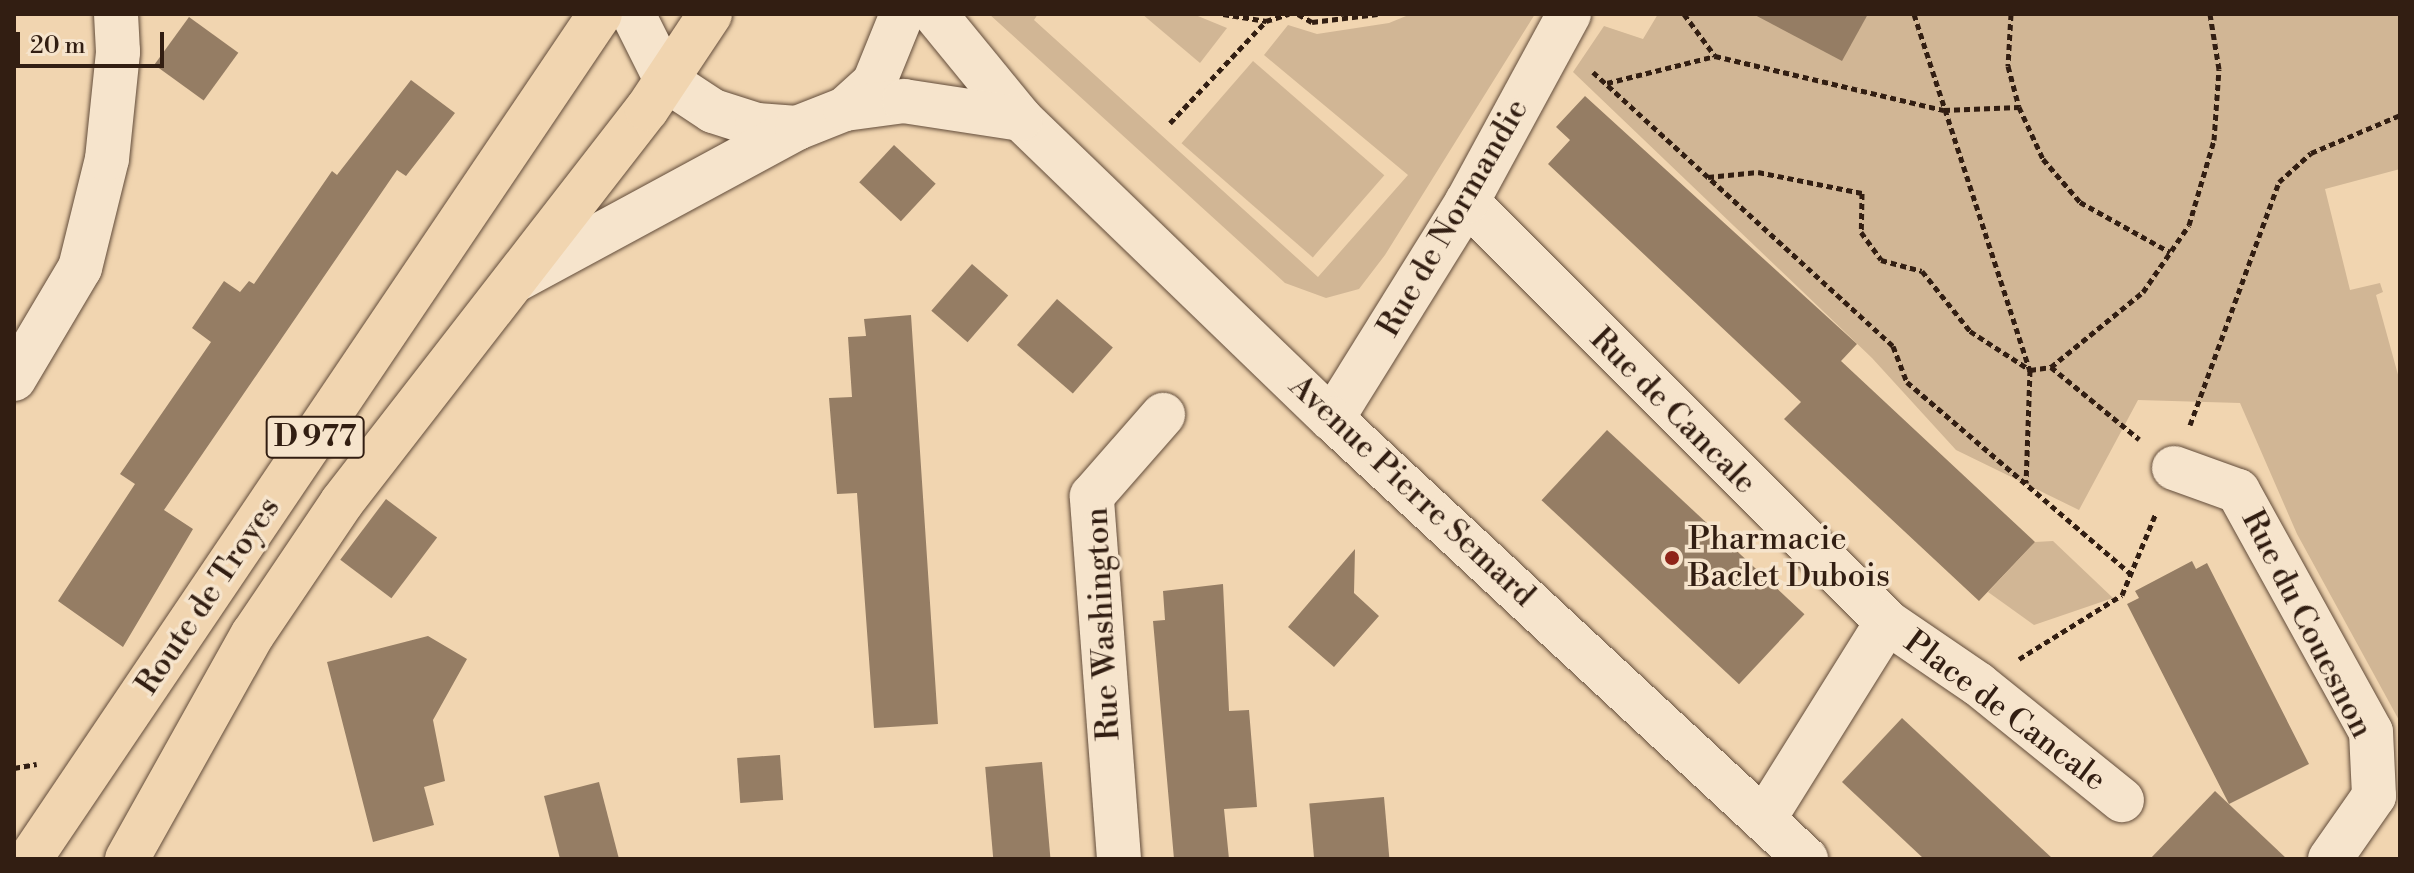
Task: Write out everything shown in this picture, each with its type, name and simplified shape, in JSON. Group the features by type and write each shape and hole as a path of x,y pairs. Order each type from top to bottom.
{"main road":[{"name":"Route de Troyes","path":"30,859 600,14"},
{"name":"D 977","path":"127,859 253,634 342,502 518,279 666,80 710,14"}],"street":[{"path":"14,379 80,268 107,159 118,52 116,14"},
{"path":"633,14 666,80 713,111 757,125 797,128"},
{"path":"845,109 874,83 902,14"},
{"name":"Avenue Pierre Semard","path":"935,14 1021,119 1332,419 1806,859"},
{"name":"Rue de Normandie","path":"1332,419 1467,202 1563,26"},
{"path":"518,279 797,128 845,109 904,101 1021,119"},
{"name":"Rue de Cancale","path":"1467,202 1533,274 1887,622"},
{"name":"Rue Washington","path":"1119,859 1092,496 1163,415"},
{"name":"Rue du Couesnon","path":"2174,468 2238,491 2371,732 2374,796 2330,859"},
{"path":"1764,819 1887,622"},
{"name":"Place de Cancale","path":"1887,622 1978,684 2122,800"}],"path":[{"path":"1223,14 1266,21 1289,14"},
{"path":"1298,14 1312,22 1378,14"},
{"path":"1684,14 1715,56"},
{"path":"1914,14 2030,370 2026,484"},
{"path":"2011,14 2008,66 2019,107 2043,159 2080,202 2170,252"},
{"path":"1708,177 1758,172 1862,193 1861,232 1881,260 1922,271 1970,331 2030,370 2051,367 2143,292 2189,225 2214,140 2219,69 2210,14"},
{"path":"1170,123 1266,21"},
{"path":"1563,26 1606,84 1893,346 1907,382 2130,573"},
{"path":"1606,84 1715,56 1944,110 2019,107"},
{"path":"1978,684 2122,595 2174,468 2279,182 2311,153 2400,115"},
{"path":"2051,367 2174,468"}],"shaded area":[{"path":"989,14 1038,14 1034,20 1318,277 1408,175 1264,55 1288,25 1317,34 1389,23 1411,14 1535,14 1385,255 1359,289 1326,298 1285,283"},
{"path":"1142,14 1193,14 1227,28 1200,63"},
{"path":"1658,14 2400,14 2400,169 2325,189 2350,290 2380,283 2383,292 2376,295 2400,382 2400,722 2297,534 2240,403 2138,400 2079,510 1956,450 1872,358 1573,72 1604,26 1643,39"},
{"path":"1253,61 1384,175 1313,257 1181,143"},
{"path":"2053,541 2113,598 2034,625 1988,592 2035,542"}],"building":[{"path":"1753,14 1868,14 1842,61"},
{"path":"189,17 238,53 204,101 154,65"},
{"path":"411,80 455,113 406,176 397,170 164,510 193,529 123,647 58,601 135,484 120,474 211,342 192,328 224,281 240,292 249,281 254,284 332,171 337,175"},
{"path":"1585,96 1857,344 1841,361 2035,542 1979,601 1784,419 1801,402 1548,164 1570,140 1556,127"},
{"path":"894,145 936,184 901,221 859,182"},
{"path":"972,264 1008,295 968,342 931,311"},
{"path":"1057,299 1113,348 1073,394 1017,345"},
{"path":"911,315 938,724 874,728 857,493 837,494 829,398 852,397 848,337 866,336 864,319"},
{"name":"Pharmacie Baclet Dubois","path":"1607,430 1804,614 1739,684 1542,500"},
{"path":"386,499 437,538 391,598 340,560"},
{"path":"1355,549 1354,593 1379,616 1334,667 1288,627"},
{"path":"2192,561 2196,569 2207,563 2309,764 2229,804 2127,604 2139,598 2135,591"},
{"path":"1223,584 1229,711 1249,710 1257,807 1224,809 1229,859 1174,859 1153,621 1165,620 1163,591"},
{"path":"428,636 467,659 433,720 445,781 424,787 434,825 373,842 327,662"},
{"path":"1902,718 2053,859 1924,859 1842,782"},
{"path":"780,755 783,800 740,803 737,758"},
{"path":"1042,762 1050,859 993,859 985,767"},
{"path":"599,782 619,859 560,859 544,796"},
{"path":"2215,791 2287,859 2150,859"},
{"path":"1384,797 1389,859 1314,859 1309,804"}],"place":[{"name":"Pharmacie Baclet Dubois","path":"1672,558"}]}
